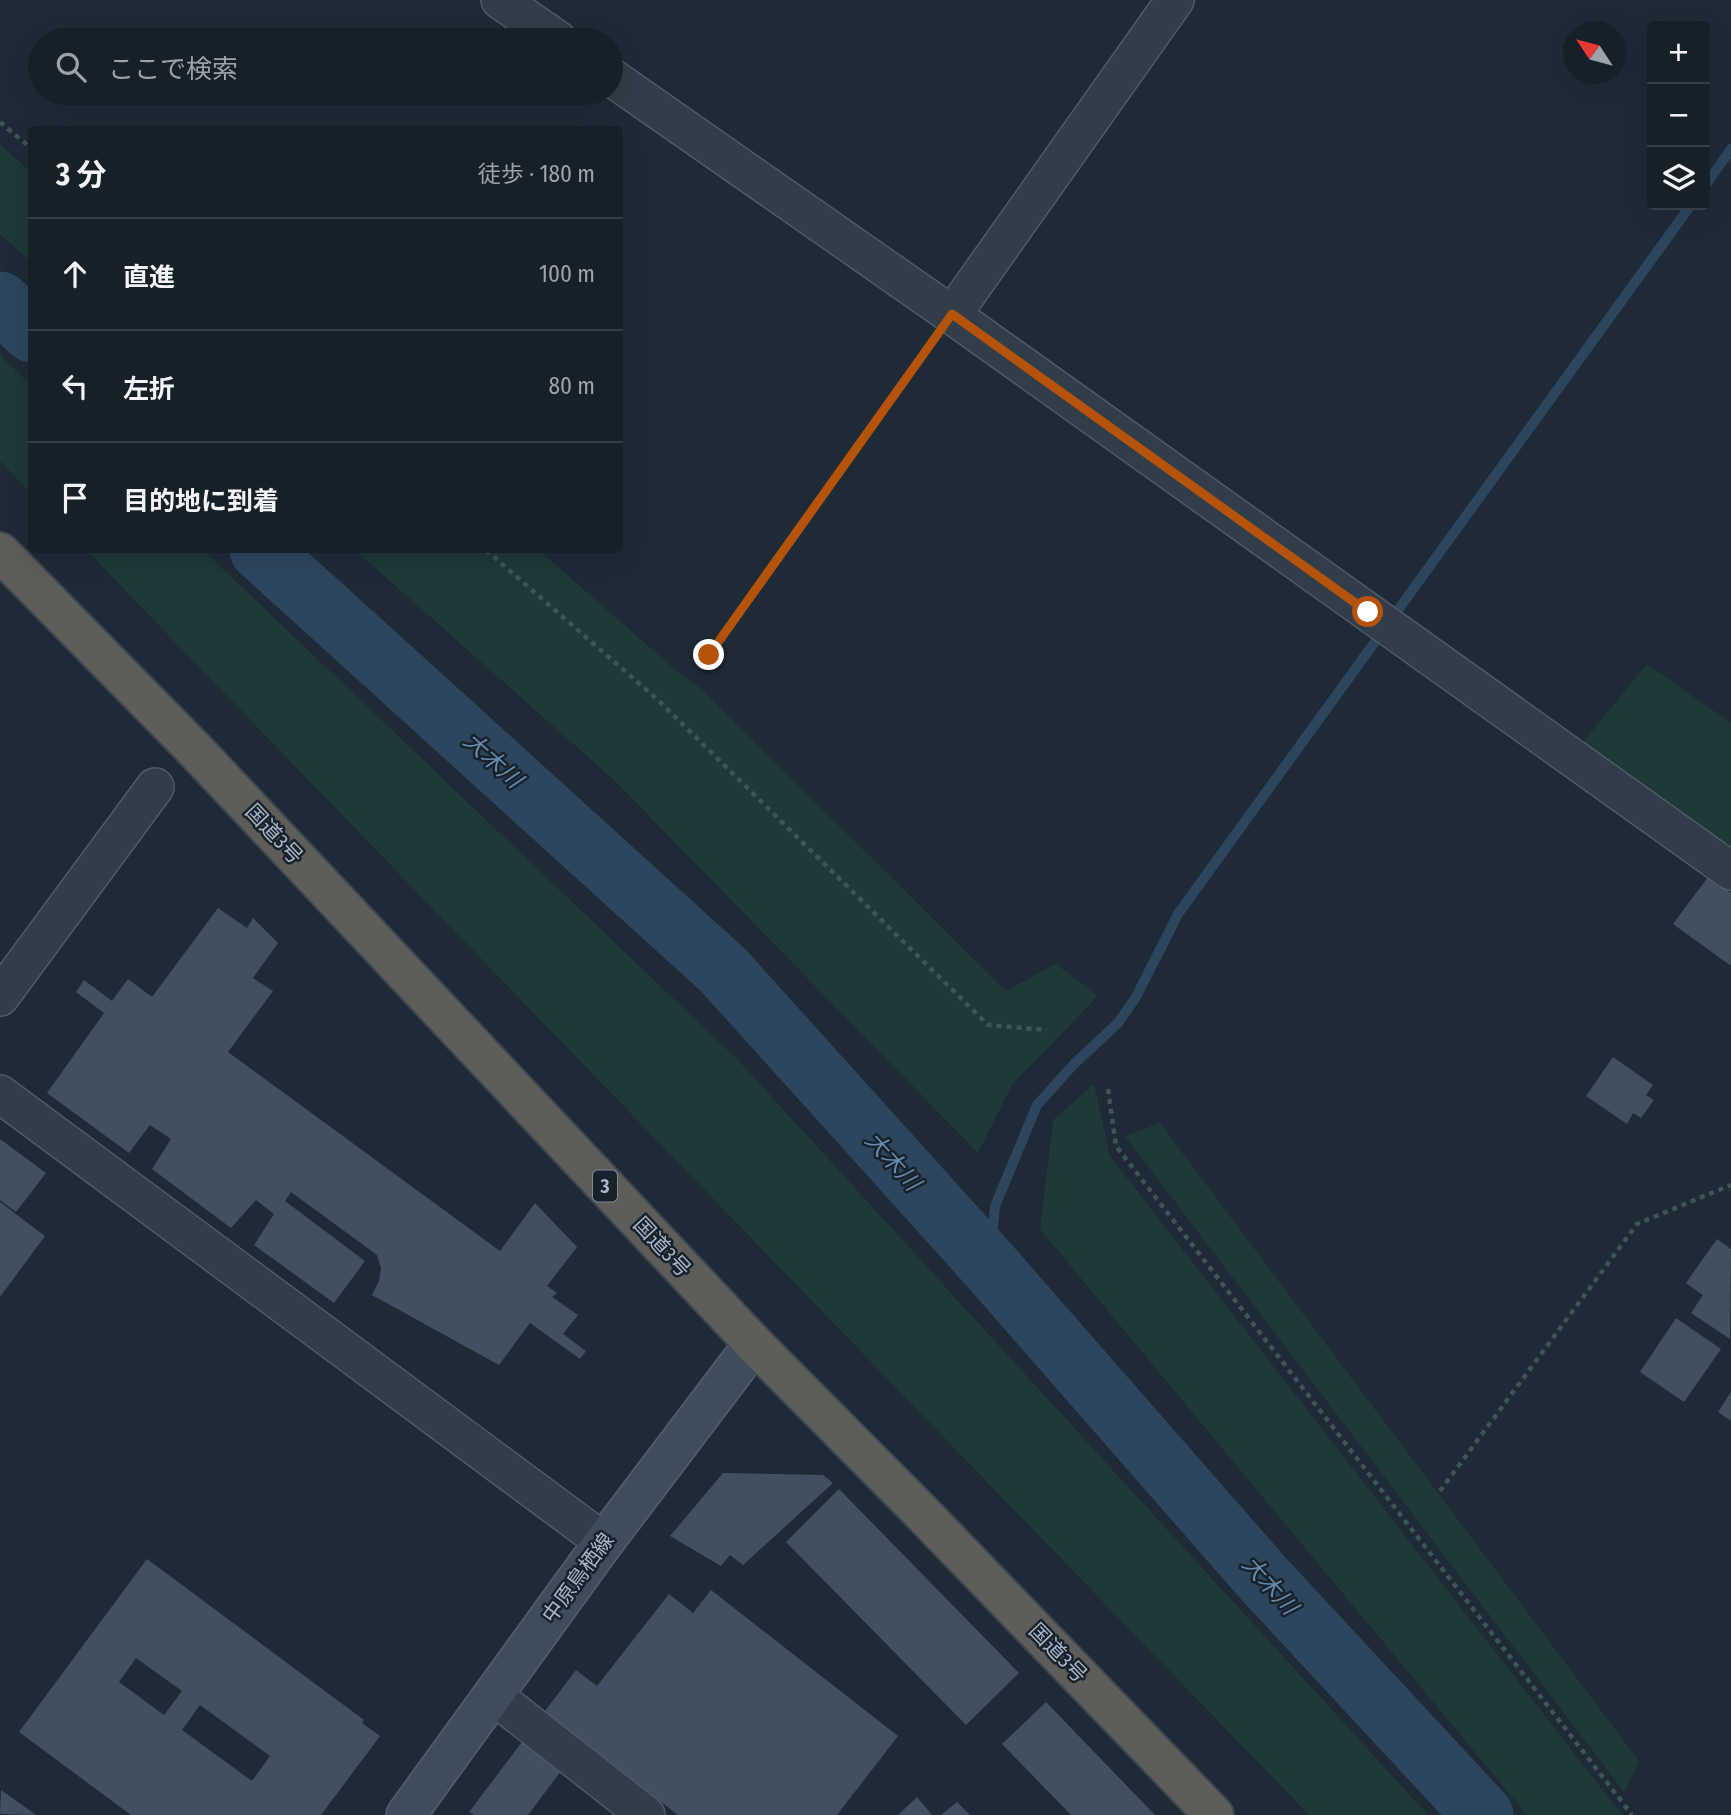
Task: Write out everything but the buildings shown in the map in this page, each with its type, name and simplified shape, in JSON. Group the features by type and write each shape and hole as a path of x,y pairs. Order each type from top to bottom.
{"highway":[{"name":"国道3号","path":"0,552 195,750 754,1344 924,1515 1214,1815"}],"main road":[{"name":"中原鳥栖線","path":"406,1815 604,1542 754,1344"}],"street":[{"path":"500,0 541,28"},
{"path":"952,314 1175,0"},
{"path":"623,85 952,314 1731,871"},
{"path":"0,997 155,787"},
{"path":"0,1094 604,1542"},
{"path":"494,1696 646,1815"}],"path":[{"path":"0,122 28,146"},
{"path":"709,655 952,314"},
{"path":"489,553 658,700 988,1026 1047,1030"},
{"path":"1108,1089 1115,1146 1632,1815"},
{"path":"1440,1491 1637,1224 1731,1185"}],"green space":[{"path":"0,144 28,169 28,259 0,234"},
{"path":"0,355 28,382 28,490 0,461"},
{"path":"89,553 206,553 738,1060 1428,1815 1309,1815"},
{"path":"358,553 542,553 679,673 700,688 1006,991 1056,964 1098,996 1012,1085 978,1153 616,782"},
{"path":"1647,664 1731,723 1731,854 1579,747"},
{"path":"1094,1084 1110,1156 1622,1815 1527,1815 1040,1229 1053,1120"},
{"path":"1160,1123 1639,1761 1624,1792 1125,1136"}],"waterway":[{"path":"1710,179 1731,149"},
{"path":"989,1265 995,1206 1037,1105 1074,1064 1118,1023 1136,997 1178,914 1687,210"},
{"name":"大木川","path":"0,302 28,328"},
{"name":"大木川","path":"263,553 723,970 989,1265 1262,1577 1483,1815"}],"route":[{"path":"709,655 952,314 1368,612"}]}
